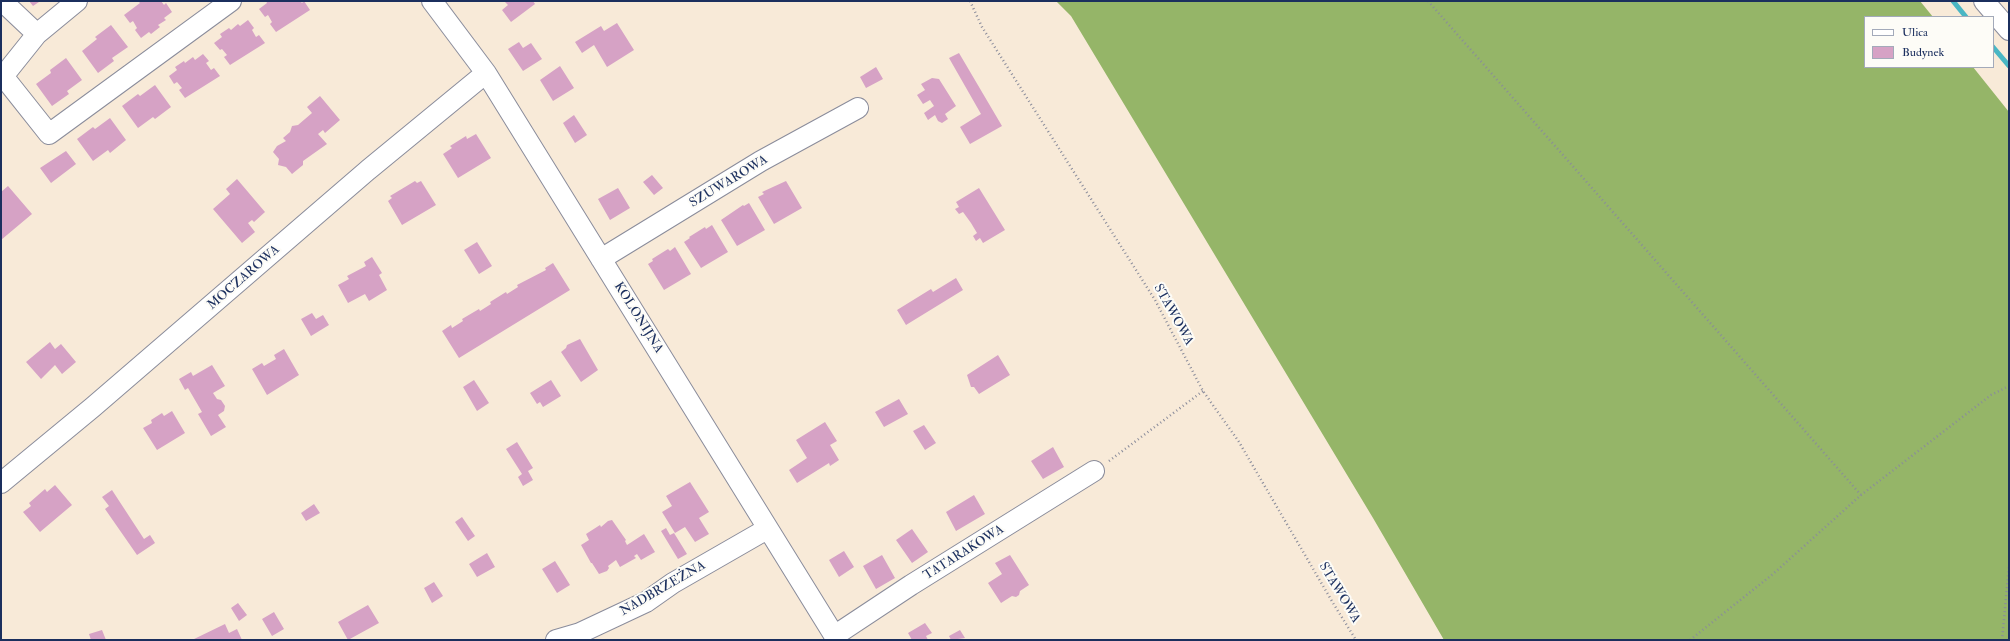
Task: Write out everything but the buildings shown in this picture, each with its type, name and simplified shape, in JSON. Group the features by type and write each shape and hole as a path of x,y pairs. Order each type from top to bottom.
{"street":[{"path":"2,1 37,34"},
{"path":"77,1 37,34 2,78 49,134 232,1"},
{"name":"KOLONIJNA","path":"432,1 486,73 836,638"},
{"path":"1984,1 2009,30"},
{"name":"MOCZAROWA","path":"1,483 93,408 368,170 486,73"},
{"name":"SZUWAROWA","path":"601,259 761,161 858,108"},
{"name":"TATARAKOWA","path":"836,638 911,585 1094,471"},
{"name":"NADBRZEŻNA","path":"556,640 580,634 646,602 673,583 768,529"}],"path":[{"name":"STAWOWA","path":"970,1 982,26 1155,300 1203,391 1239,442 1333,604 1356,640"},
{"path":"1428,1 1861,495"},
{"path":"1690,640 1773,574 1861,495 1991,394 2009,386"},
{"path":"1094,471 1203,391"},
{"path":"2002,640 2009,566"}],"green space":[{"path":"1056,1 1920,1 1932,16 1864,16 1864,68 1974,68 2009,112 2009,640 1444,640 1373,518 1071,16"}],"waterway":[{"path":"1953,1 1965,16"},
{"path":"1994,48 2009,66"}]}
